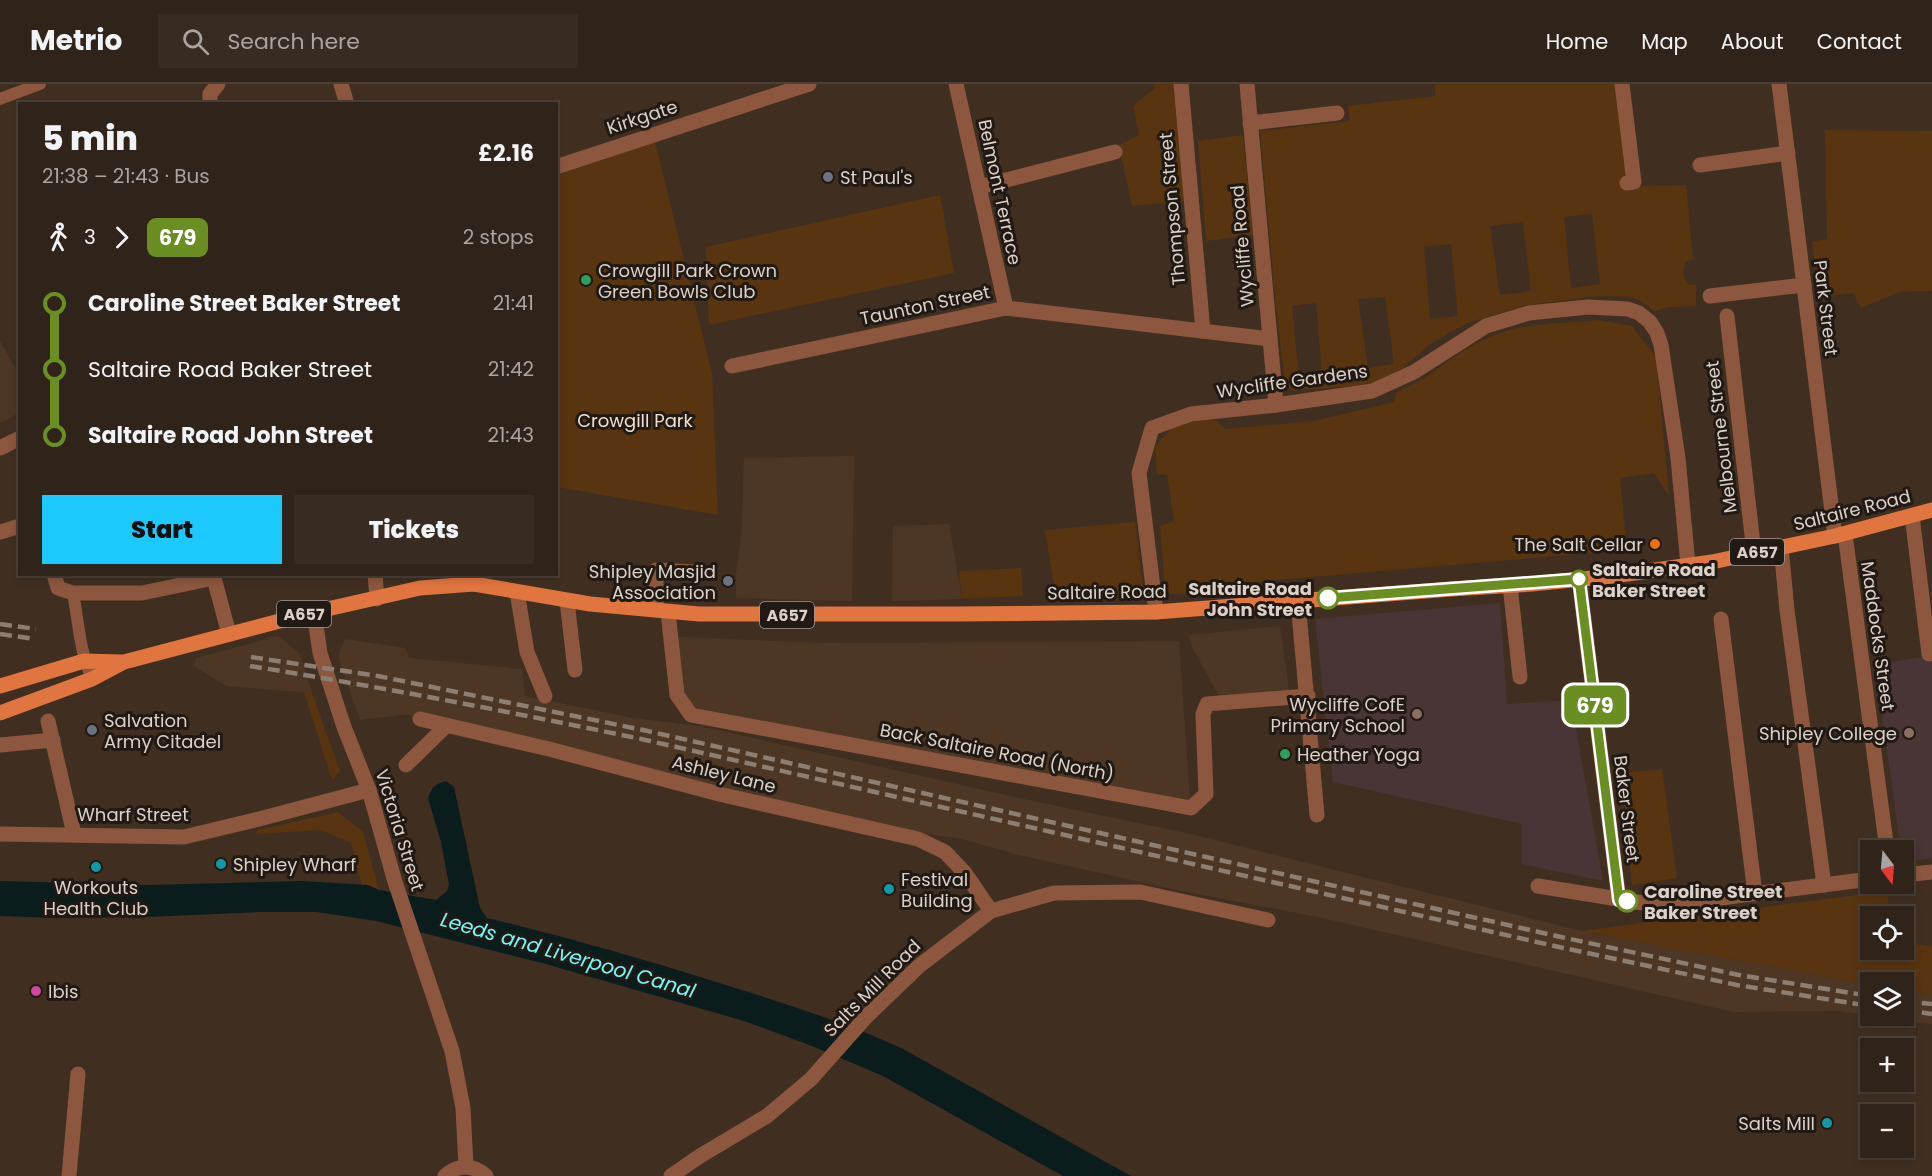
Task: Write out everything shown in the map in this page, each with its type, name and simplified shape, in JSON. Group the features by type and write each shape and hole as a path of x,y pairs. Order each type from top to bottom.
{"main road":[{"name":"Saltaire Road","path":"421,581 474,584 567,601 662,611 779,615 1156,612 1579,579 1688,565 1840,535 1932,510"},
{"name":"A657","path":"0,713 92,679 124,662 314,612 377,599 421,581"},
{"name":"A657","path":"0,686 84,661 124,662"}],"street":[{"path":"0,99 40,84"},
{"path":"341,84 346,102"},
{"name":"Kirkgate","path":"558,166 809,84"},
{"name":"Belmont Terrace","path":"956,84 1006,308"},
{"name":"Thompson Street","path":"1181,84 1203,331"},
{"name":"Wycliffe Road","path":"1247,84 1276,405"},
{"path":"1622,84 1634,182 1627,183"},
{"name":"Park Street","path":"1779,84 1804,285 1840,535"},
{"path":"1250,123 1336,113"},
{"path":"979,187 1115,152"},
{"path":"1700,165 1788,153"},
{"path":"1710,296 1804,285"},
{"name":"Wycliffe Gardens","path":"1156,612 1139,473 1152,428 1191,414 1372,391 1414,372 1486,326 1529,313 1588,307 1628,309 1640,313 1657,333 1661,345 1678,458 1688,565"},
{"name":"Taunton Street","path":"732,366 1006,308 1270,339"},
{"name":"Melbourne Street","path":"1727,316 1754,553"},
{"path":"0,448 18,439"},
{"path":"1912,516 1929,654"},
{"path":"0,532 18,527"},
{"name":"Maddocks Street","path":"1840,535 1886,840"},
{"path":"1781,547 1787,610 1824,885"},
{"path":"662,611 656,570 695,572"},
{"path":"55,576 58,588 73,593 141,592 213,578 229,634"},
{"path":"375,576 377,599"},
{"name":"Baker Street","path":"1579,579 1619,900"},
{"path":"1510,585 1520,677"},
{"path":"517,592 527,652 545,696"},
{"path":"73,593 79,623 79,641 92,679"},
{"path":"567,601 575,670"},
{"path":"1298,601 1317,815"},
{"name":"Back Saltaire Road (North)","path":"662,611 677,695 691,715 1191,808 1206,794 1203,714 1207,704 1308,696"},
{"name":"Victoria Street","path":"314,612 320,653 344,727 369,790 395,882 452,1051 463,1108 466,1166"},
{"path":"1721,619 1755,894"},
{"name":"Ashley Lane","path":"420,719 549,749 723,795 918,839 945,852 965,873 992,911"},
{"path":"48,721 74,834"},
{"path":"406,765 446,726"},
{"path":"0,745 52,740"},
{"name":"Wharf Street","path":"0,834 184,837 369,790"},
{"path":"1914,874 1932,872"},
{"path":"1538,886 1654,904 1860,880"},
{"name":"Salts Mill Road","path":"671,1176 767,1116 811,1079 866,1017 919,966 992,911 1054,893 1140,892 1268,920"},
{"path":"69,1176 78,1074"},
{"path":"445,1176 453,1169 466,1166 475,1168 486,1176"}],"shaded area":[{"path":"0,341 18,373 18,414 0,423"},
{"path":"854,456 852,601 736,598 736,574 742,528 744,458"},
{"path":"949,524 962,599 892,601 893,526"},
{"name":"Wycliffe CofE Primary School","path":"1500,603 1507,704 1571,700 1603,881 1522,864 1522,824 1333,782 1315,619"},
{"path":"1280,626 1289,691 1219,696 1192,647 1189,635"},
{"path":"278,636 300,654 312,693 227,686 194,666 196,658"},
{"path":"678,637 827,643 1179,641 1190,801 700,713 683,699"},
{"path":"345,639 405,648 409,658 522,669 525,696 633,718 699,726 1191,834 1581,931 1860,983 1860,1014 1839,1011 1734,1012 1318,917 1177,890 1019,855 962,839 913,832 758,798 440,716 401,715 360,720 339,660 339,652"},
{"name":"Shipley College","path":"1932,656 1932,858 1914,861 1914,840 1900,840 1875,664"},
{"path":"1914,992 1932,994 1932,1024 1914,1022"}],"green space":[{"path":"1154,84 1174,84 1186,201 1132,206 1119,145 1139,135 1133,106 1155,88"},
{"path":"1435,84 1616,84 1628,186 1686,185 1693,259 1685,262 1683,275 1689,285 1696,284 1696,306 1669,307 1655,311 1634,297 1601,296 1527,305 1467,323 1430,344 1403,368 1377,382 1292,391 1285,382 1260,131 1350,121 1348,106 1435,96","holes":["1592,214 1600,284 1571,288 1564,217","1523,222 1531,291 1500,295 1490,226","1451,244 1458,316 1430,319 1424,247","1385,297 1394,364 1368,368 1358,299","1316,303 1322,374 1299,377 1292,306"]},
{"path":"1825,130 1932,131 1932,291 1899,292 1861,308 1853,293 1819,297 1812,242 1827,239"},
{"path":"1243,135 1253,235 1206,241 1198,141"},
{"name":"Crowgill Park","path":"655,142 712,373 718,515 558,487 558,175"},
{"path":"940,195 954,273 709,325 706,247"},
{"path":"1598,320 1632,326 1656,357 1669,496 1654,473 1620,478 1627,550 1265,581 1184,594 1171,594 1165,589 1160,526 1174,521 1167,475 1157,474 1155,447 1174,425 1206,419 1215,420 1225,429 1314,421 1394,402 1396,393 1425,378 1467,349 1492,336 1531,326"},
{"path":"1135,522 1143,588 1138,593 1056,597 1045,530"},
{"path":"1021,568 1023,596 962,599 959,571"},
{"path":"304,692 312,693 340,771 332,780"},
{"path":"1662,769 1677,878 1632,885 1621,773"},
{"path":"338,812 363,832 379,890 368,885 362,886 351,843 321,830 256,834 258,830"},
{"path":"1865,894 1888,894 1888,906 1860,906 1860,960 1914,960 1914,944 1932,946 1932,994 1914,992 1914,972 1860,972 1860,983 1581,931"}],"water":[{"name":"Leeds and Liverpool Canal","path":"446,781 454,787 480,908 487,918 682,971 784,1003 856,1029 903,1049 1131,1176 1063,1176 883,1076 744,1021 542,963 376,921 316,912 146,917 0,916 0,881 148,885 303,881 368,885 379,890 436,900 447,891 449,885 441,842 428,798 434,786"}],"railway":[{"path":"0,624 36,629"},
{"path":"0,634 35,639"},
{"path":"251,657 378,676 643,730 1561,937 1739,975 1860,994"},
{"path":"250,666 446,700 641,739 1559,947 1737,985 1860,1004"},
{"path":"1914,1002 1932,1004"},
{"path":"1914,1011 1932,1014"}],"bus line":[{"name":"679","path":"1328,598 1579,579 1619,900 1627,901"}],"place":[{"name":"St Paul's","path":"828,177"},
{"name":"Crowgill Park Crown Green Bowls Club","path":"586,280"},
{"name":"The Salt Cellar","path":"1655,544"},
{"name":"Saltaire Road Baker Street","path":"1579,579"},
{"name":"Shipley Masjid Association","path":"728,581"},
{"name":"Saltaire Road John Street","path":"1328,598"},
{"name":"Wycliffe CofE Primary School","path":"1417,714"},
{"name":"Salvation Army Citadel","path":"92,730"},
{"name":"Shipley College","path":"1909,733"},
{"name":"Heather Yoga","path":"1285,754"},
{"name":"Shipley Wharf","path":"221,864"},
{"name":"Workouts Health Club","path":"96,867"},
{"name":"Festival Building","path":"889,889"},
{"name":"Caroline Street Baker Street","path":"1627,901"},
{"name":"Ibis","path":"36,991"},
{"name":"Salts Mill","path":"1827,1123"}]}
